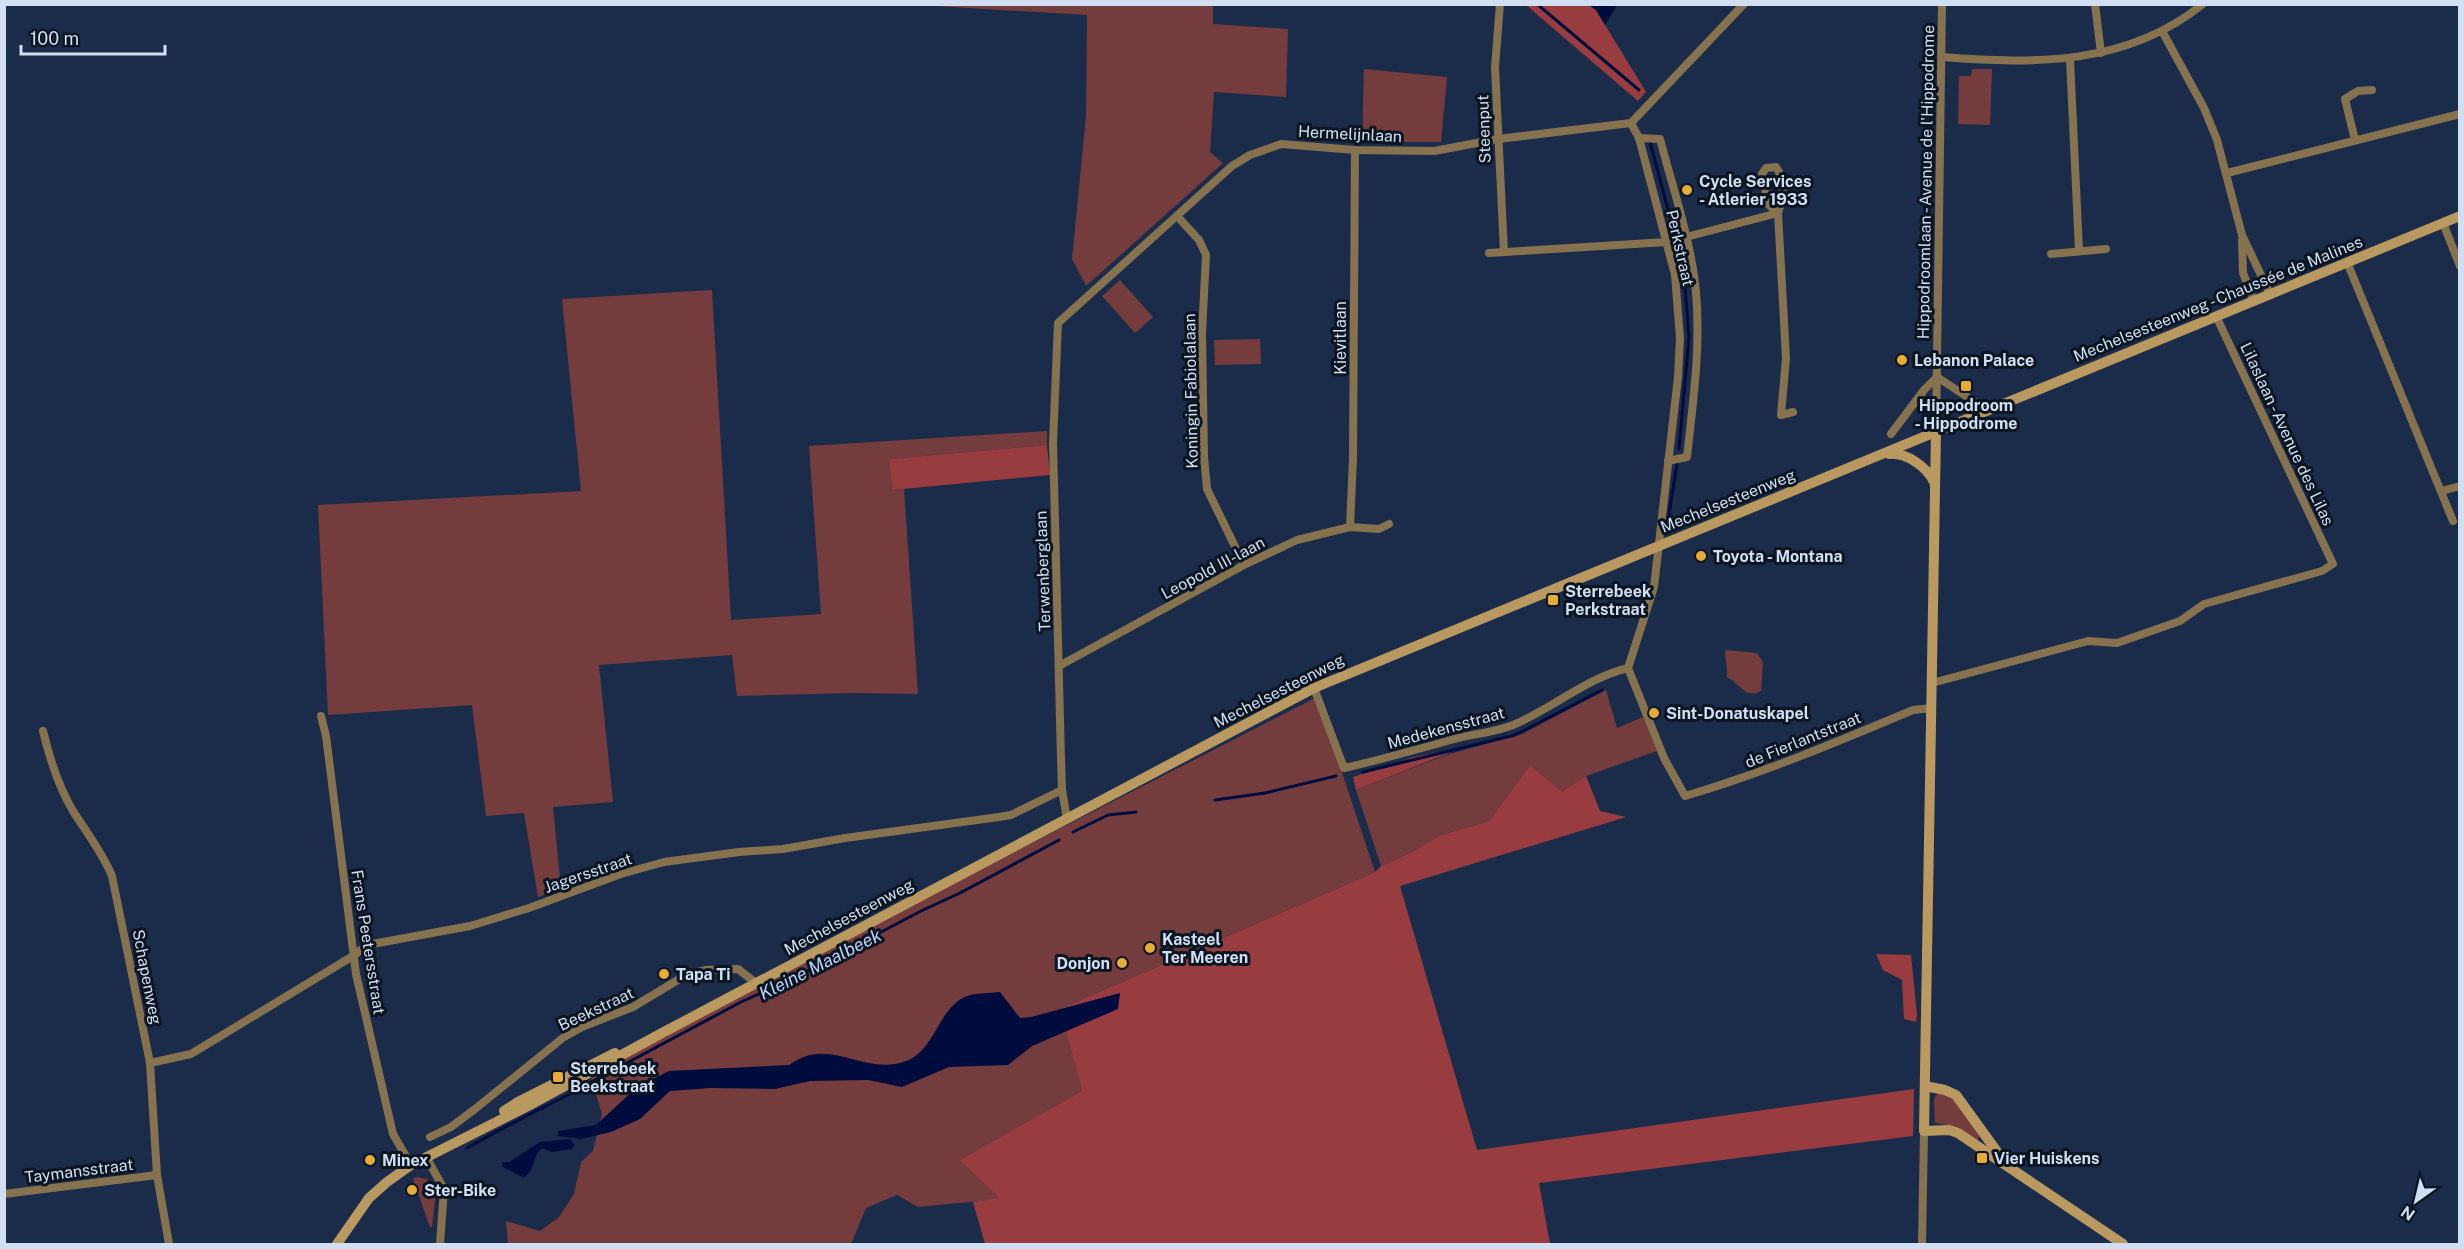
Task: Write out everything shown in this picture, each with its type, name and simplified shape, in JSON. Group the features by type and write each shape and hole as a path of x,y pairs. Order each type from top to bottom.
{"main road":[{"name":"Mechelsesteenweg - Chaussée de Malines","path":"1936,432 2460,216"},
{"name":"Mechelsesteenweg","path":"337,1245 369,1198 411,1165 474,1132 518,1101 601,1058 662,1033 1314,688 1936,432"},
{"path":"1936,432 1924,1131 1949,1130 1958,1133 2000,1162 2005,1163"},
{"path":"1874,458 1892,454 1903,456 1925,469 1935,485"},
{"path":"1925,1086 1956,1095 2005,1163 2123,1245"}],"street":[{"name":"Steenput","path":"1500,4 1495,67 1504,252"},
{"path":"1631,123 1744,4"},
{"name":"Hippodroomlaan - Avenue de l'Hippodrome","path":"1936,432 1942,4"},
{"path":"2095,4 2101,53"},
{"path":"1942,57 2020,62 2070,59 2101,53 2162,31 2203,4"},
{"path":"2162,31 2204,108 2227,173 2242,235 2270,294"},
{"path":"2070,59 2079,251"},
{"path":"2355,140 2345,99 2358,91 2372,90"},
{"path":"2227,173 2460,114"},
{"name":"Hermelijnlaan","path":"1058,323 1232,166 1250,155 1281,144 1355,150 1434,151 1498,139 1631,123"},
{"name":"Perkstraat","path":"1628,668 1654,587 1680,338 1676,284 1667,242 1639,138 1631,123"},
{"path":"1639,138 1660,139 1686,237 1696,300 1698,330 1695,388 1687,457 1668,461"},
{"name":"Kievitlaan","path":"1350,527 1353,459 1355,150"},
{"path":"1778,213 1768,204 1762,174 1766,168 1776,167 1780,173 1782,203 1778,213 1786,358 1781,415 1793,412"},
{"path":"1489,253 1667,242 1778,213"},
{"name":"Koningin Fabiolalaan","path":"1178,217 1199,240 1206,255 1202,333 1204,457 1207,489 1244,565"},
{"path":"2443,223 2460,266"},
{"path":"2242,235 2243,273 2254,301"},
{"path":"2050,254 2106,249"},
{"path":"2347,262 2442,491 2452,521"},
{"name":"Lilaslaan - Avenue des Lilas","path":"1932,683 2088,641 2117,643 2180,621 2204,604 2322,571 2333,564 2216,316"},
{"name":"Terwenberglaan","path":"1058,323 1053,443 1062,790 1067,819"},
{"path":"1892,434 1924,390 1937,377 1987,410"},
{"path":"2442,491 2460,486"},
{"name":"Leopold III-laan","path":"1059,666 1244,565 1297,540 1350,527 1379,529 1389,524"},
{"name":"Medekensstraat","path":"1314,688 1344,768 1418,751 1452,739 1499,730 1612,672 1628,668"},
{"name":"de Fierlantstraat","path":"1628,668 1664,758 1684,796 1737,781 1789,762 1913,710 1931,708"},
{"name":"Frans Peetersstraat","path":"321,716 326,736 353,956 361,999 393,1134 411,1165"},
{"name":"Schapenweg","path":"43,731 57,779 73,810 100,850 112,876 150,1063 157,1175 169,1245"},
{"name":"Jagersstraat","path":"150,1063 191,1054 353,956 367,945 470,926 529,908 621,873 664,862 783,849 1011,815 1062,790"},
{"name":"Beekstraat","path":"430,1137 463,1118 564,1037 582,1027 633,1007 686,975 705,970 738,969 756,983"},
{"path":"1922,1245 1924,1131"},
{"path":"426,1157 442,1183 445,1196 440,1245"},
{"name":"Taymansstraat","path":"4,1194 157,1175"}],"shaded area":[{"path":"918,5 1213,5 1213,24 1288,29 1286,97 1214,92 1210,152 1223,163 1086,286 1072,259 1086,116 1087,15"},
{"path":"1526,5 1589,5 1596,10 1646,92 1638,101"},
{"path":"1589,5 1617,5 1605,25 1596,10"},
{"path":"1364,69 1447,77 1441,142 1362,142"},
{"path":"1972,69 1992,69 1990,125 1958,124 1959,76 1971,76"},
{"path":"1120,280 1153,317 1135,333 1102,296"},
{"path":"712,290 731,620 821,614 809,446 1047,431 1047,445 889,459 892,490 904,489 918,694 737,696 732,655 599,665 613,802 553,807 561,889 538,897 524,813 486,816 472,705 328,715 318,505 581,491 562,299"},
{"path":"1260,339 1261,364 1215,365 1214,340"},
{"path":"1047,445 1050,475 892,490 889,459"},
{"path":"1725,650 1757,653 1763,662 1761,691 1747,692 1727,677"},
{"path":"1606,690 1617,728 1643,717 1657,751 1586,776 1562,793 1530,765 1489,821 1438,836 1414,851 1381,866 1356,790 1446,755 1522,734"},
{"path":"1317,697 1375,872 1060,1009 1082,1091 961,1160 1000,1199 918,1207 897,1195 866,1208 851,1244 508,1244 506,1221 540,1231 559,1217 574,1194 581,1162 593,1151 602,1114 591,1078 641,1048 967,876"},
{"path":"1464,747 1356,790 1353,777 1414,757"},
{"path":"1530,765 1562,792 1586,776 1600,811 1626,817 1400,886 1477,1150 1914,1089 1913,1136 1539,1183 1550,1244 985,1244 973,1202 999,1198 960,1160 1082,1091 1060,1009 1375,872 1381,866 1414,851 1438,836 1489,821"},
{"path":"1876,954 1911,955 1916,1022 1904,1019 1902,980 1883,970"},
{"path":"1000,992 1020,1018 1120,993 1118,1009 1032,1046 1008,1065 949,1067 902,1087 868,1080 810,1081 775,1089 710,1088 670,1091 640,1119 611,1132 581,1139 558,1136 558,1131 596,1125 637,1087 669,1071 789,1065 804,1057 817,1054 831,1054 885,1065 900,1063 921,1051 957,1002 971,995"},
{"path":"1943,1092 1956,1100 1980,1137 1977,1140 1947,1125 1935,1123 1934,1099 1936,1095"},
{"path":"570,1139 575,1145 572,1149 552,1152 542,1148 524,1178 503,1167 502,1162 509,1162 540,1142"},
{"path":"416,1177 427,1179 436,1193 432,1227 430,1227 413,1179"}],"waterway":[{"path":"1537,4 1639,90"},
{"path":"1650,142 1674,232"},
{"path":"1677,244 1685,286 1689,337 1679,449"},
{"path":"1668,521 1677,464"},
{"path":"1363,772 1515,735 1602,690"},
{"path":"1215,800 1265,793 1336,776"},
{"name":"Kleine Maalbeek","path":"1073,832 1108,815 1136,812"},
{"name":"Kleine Maalbeek","path":"580,1088 741,1002 788,981 1059,840"},
{"name":"Kleine Maalbeek","path":"467,1148 570,1094"}],"place":[{"name":"Cycle Services - Atlerier 1933","path":"1687,190"},
{"name":"Lebanon Palace","path":"1902,360"},
{"name":"Hippodroom - Hippodrome","path":"1966,386"},
{"name":"Toyota - Montana","path":"1701,556"},
{"name":"Sterrebeek Perkstraat","path":"1553,600"},
{"name":"Sint-Donatuskapel","path":"1654,713"},
{"name":"Kasteel Ter Meeren","path":"1150,948"},
{"name":"Donjon","path":"1122,963"},
{"name":"Tapa Ti","path":"664,974"},
{"name":"Sterrebeek Beekstraat","path":"558,1077"},
{"name":"Vier Huiskens","path":"1982,1158"},
{"name":"Minex","path":"370,1160"},
{"name":"Ster-Bike","path":"412,1190"}]}
